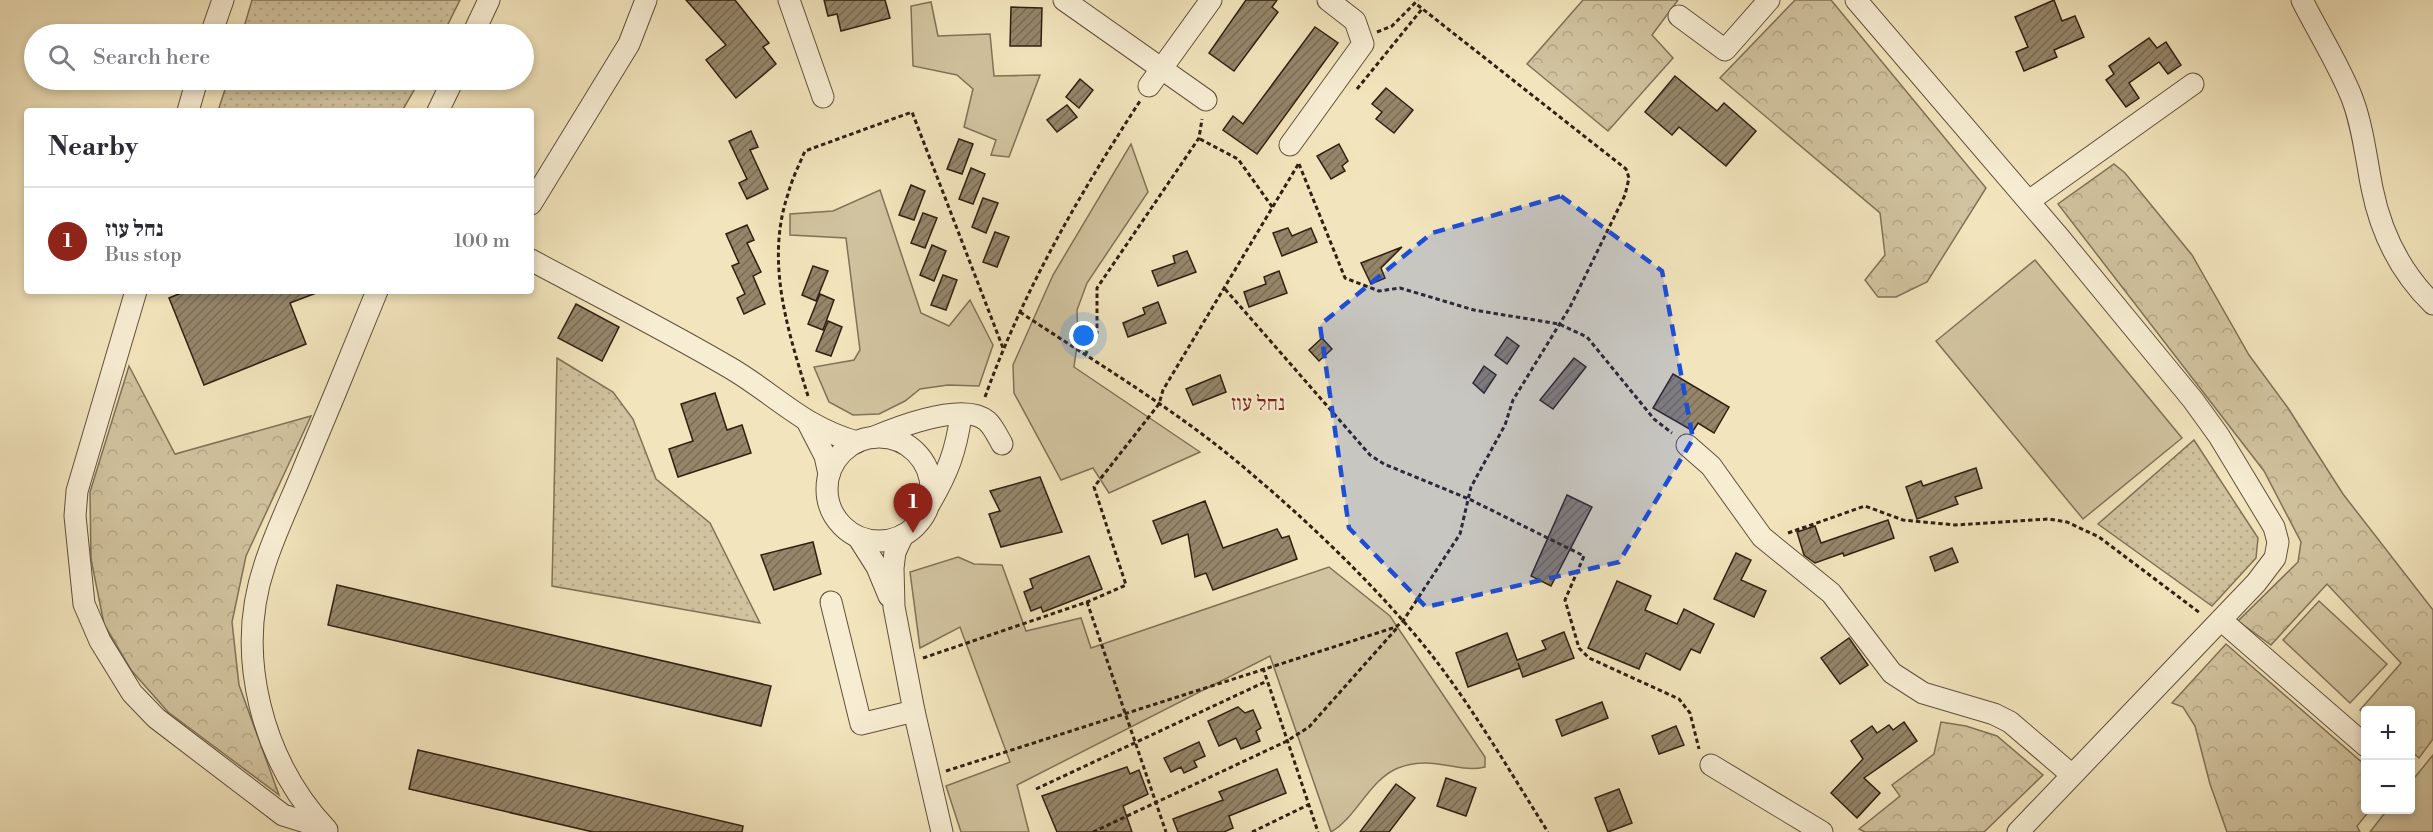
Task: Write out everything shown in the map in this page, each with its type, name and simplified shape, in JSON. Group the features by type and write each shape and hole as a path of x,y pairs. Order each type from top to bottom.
{"street":[{"path":"215,24 223,0"},
{"path":"478,24 489,0"},
{"path":"534,199 629,44 646,0"},
{"path":"789,0 823,97"},
{"path":"1064,0 1206,100"},
{"path":"1149,86 1211,0"},
{"path":"1298,154 1363,44 1355,21 1328,0"},
{"path":"1679,16 1725,50 1769,0"},
{"path":"1856,0 2193,399 2230,454 2274,527 2278,542 2269,568 2018,832"},
{"path":"2302,0 2352,99 2366,148 2372,189 2388,244 2406,272 2433,304"},
{"path":"2028,201 2193,84"},
{"path":"189,108 194,90"},
{"path":"439,108 448,90"},
{"path":"534,262 735,371 812,426 865,440 893,439 917,455 927,469 931,491 924,514"},
{"path":"135,294 78,491 75,516 84,604 100,641 132,693 156,718 283,815 327,830"},
{"path":"327,830 287,773 261,711 254,682 253,618 265,564 376,294"},
{"path":"970,416 948,473 924,514 916,525 903,535 883,541 858,537 847,530 831,511 827,486 829,474 840,455 865,440 916,421 938,416 970,416 987,421 1002,444"},
{"path":"917,455 921,440 938,416"},
{"path":"812,426 825,456 829,474"},
{"path":"1687,446 1711,466 1766,541 1832,593 1878,656 1906,684 1923,693 2002,718 2025,733 2072,775"},
{"path":"903,535 895,552 894,607 914,711 942,832"},
{"path":"858,537 877,567 894,607"},
{"path":"831,602 861,724 914,711"},
{"path":"2218,622 2361,742"},
{"path":"1710,765 1822,832"}],"path":[{"path":"1093,832 1287,741 1309,727 1403,621 1460,534 1471,487 1505,425 1513,400 1560,324 1625,195 1629,178 1626,169 1416,2 1392,26 1362,38"},
{"path":"1350,97 1422,9"},
{"path":"970,416 1059,232 1149,86"},
{"path":"1085,355 1097,333 1097,288 1199,138 1206,100"},
{"path":"812,426 780,297 778,246 787,195 805,151 912,112 1003,348"},
{"path":"1199,138 1238,159 1273,208"},
{"path":"1298,154 1345,278 1379,291 1400,288 1474,310 1560,324 1587,337 1654,419 1687,446"},
{"path":"904,664 1087,602 1126,585 1094,487 1159,405 1163,390 1273,208 1298,154"},
{"path":"1225,289 1370,455 1384,464 1469,499 1584,556 1565,600 1579,648 1589,658 1679,699 1690,713 1700,752 1710,765"},
{"path":"1020,312 1159,405 1247,470 1403,621 1431,655 1474,716 1548,832"},
{"path":"1766,541 1865,506 1903,520 1955,525 2049,519 2067,522 2099,537 2218,622"},
{"path":"1087,602 1166,832"},
{"path":"944,771 1396,627 1403,621"},
{"path":"1263,668 1318,832"},
{"path":"1036,789 1267,681"},
{"path":"1252,832 1308,805"}],"highlighted area":[{"path":"1561,196 1662,271 1693,439 1619,562 1426,607 1349,528 1320,325 1432,233"}],"green space":[{"path":"252,0 460,0 448,24 245,24"},
{"path":"1583,0 1678,0 1652,35 1673,58 1608,131 1527,64"},
{"path":"1795,0 1831,0 1986,188 1927,282 1896,297 1878,297 1865,280 1885,255 1880,213 1720,78"},
{"path":"931,2 938,36 990,34 994,76 1040,75 1009,157 991,155 996,140 964,127 973,89 957,75 913,66 911,6"},
{"path":"225,90 414,90 404,108 219,108"},
{"path":"1131,144 1148,192 1087,283 1077,310 1078,338 1074,367 1200,452 1109,493 1093,468 1061,480 1014,393 1013,365 1053,275"},
{"path":"2114,164 2125,173 2192,255 2249,355 2288,408 2343,494 2433,610 2433,739 2419,758 2415,754 2415,706 2363,706 2401,663 2327,584 2271,645 2238,621 2298,562 2301,542 2264,471 2058,204"},
{"path":"880,190 921,313 949,326 970,300 993,345 979,386 948,385 920,389 905,401 879,414 853,415 829,402 814,367 854,360 860,350 846,238 790,235 790,214 833,211"},
{"path":"2035,260 2182,438 2083,519 1936,341"},
{"path":"557,358 613,392 633,419 656,479 710,523 760,623 552,586"},
{"path":"129,366 175,454 311,416 246,556 232,622 239,685 279,795 168,712 131,670 104,624 91,559 90,492"},
{"path":"2194,440 2258,538 2256,558 2212,606 2098,524"},
{"path":"958,557 974,564 1002,565 1026,631 1081,618 1091,648 1329,567 1390,616 1485,757 1485,767 1465,768 1423,763 1398,768 1379,781 1348,817 1331,832 1270,656 1017,785 1029,832 961,832 946,786 1010,762 960,627 920,648 910,572"},
{"path":"2319,601 2387,664 2350,703 2283,640"},
{"path":"2226,644 2361,762 2361,814 2367,814 2357,826 2360,832 2227,832 2210,784 2195,726 2183,707 2172,703"},
{"path":"1941,722 1966,726 1997,736 2043,775 1984,832 1865,832 1859,829 1900,796 1892,785 1934,754"},
{"path":"2433,755 2433,832 2370,832 2384,814 2415,814 2415,777"}],"building":[{"path":"686,0 735,0 769,43 763,47 776,64 736,98 706,60 726,45"},
{"path":"824,0 885,0 890,18 841,31 837,14 828,16"},
{"path":"1246,0 1277,0 1272,7 1278,12 1234,71 1209,53"},
{"path":"2054,0 2062,21 2075,16 2084,37 2054,50 2057,57 2024,71 2016,52 2028,47 2015,17"},
{"path":"1011,7 1042,8 1041,46 1010,46"},
{"path":"1315,27 1338,43 1257,154 1223,130 1233,116 1243,124"},
{"path":"2149,38 2157,48 2166,42 2181,65 2168,74 2159,62 2129,83 2139,98 2126,107 2106,80 2114,74 2109,66"},
{"path":"1675,76 1717,111 1724,103 1756,131 1726,166 1679,127 1672,135 1645,112"},
{"path":"1080,79 1093,90 1079,108 1066,97"},
{"path":"1386,88 1413,110 1394,133 1376,119 1382,112 1372,104"},
{"path":"1067,105 1077,117 1057,132 1047,120"},
{"path":"751,131 758,147 750,150 768,189 747,199 739,183 747,179 729,141"},
{"path":"959,139 973,144 962,174 947,169"},
{"path":"1339,144 1348,161 1342,166 1345,171 1331,179 1317,156"},
{"path":"971,168 985,174 973,204 959,199"},
{"path":"911,185 925,191 914,220 899,215"},
{"path":"983,198 998,203 986,233 972,227"},
{"path":"923,213 937,218 925,248 911,243"},
{"path":"747,225 754,240 747,243 761,272 753,276 765,304 744,314 737,298 745,294 732,266 739,263 726,234"},
{"path":"1288,228 1292,236 1311,228 1317,242 1282,256 1273,233"},
{"path":"995,232 1009,237 997,267 983,262"},
{"path":"932,245 946,251 934,281 920,275"},
{"path":"1402,247 1381,268 1385,278 1371,284 1361,263"},
{"path":"1187,251 1196,272 1158,286 1152,271 1175,263 1173,256"},
{"path":"813,266 828,271 816,301 802,295"},
{"path":"1279,271 1287,293 1249,307 1244,292 1266,284 1264,277"},
{"path":"943,275 957,280 946,310 931,305"},
{"path":"179,294 314,294 290,303 306,344 204,385 169,298"},
{"path":"820,294 834,300 823,330 808,324"},
{"path":"1158,302 1166,323 1128,337 1123,323 1145,314 1143,308"},
{"path":"576,304 619,327 602,361 558,338"},
{"path":"828,321 842,327 831,356 816,351"},
{"path":"1507,337 1519,346 1507,364 1495,355"},
{"path":"1322,338 1332,349 1319,361 1309,350"},
{"path":"1574,358 1586,367 1553,409 1540,400"},
{"path":"1484,366 1496,375 1484,393 1473,383"},
{"path":"1673,374 1729,407 1714,433 1698,423 1693,431 1653,408"},
{"path":"1220,375 1226,392 1193,405 1186,389"},
{"path":"715,393 727,430 742,425 751,453 678,477 669,449 693,441 681,404"},
{"path":"1976,468 1982,488 1955,497 1958,504 1917,519 1906,487 1921,481 1923,486"},
{"path":"1040,477 1062,532 1001,547 989,514 1000,511 990,491"},
{"path":"1567,495 1592,507 1551,586 1531,576"},
{"path":"1205,501 1223,548 1277,529 1282,538 1289,536 1297,559 1213,590 1206,573 1195,577 1188,534 1162,544 1153,521"},
{"path":"1888,520 1894,538 1844,556 1843,553 1815,563 1804,555 1797,532 1815,526 1821,543"},
{"path":"813,542 821,574 774,590 761,555"},
{"path":"1952,548 1958,562 1935,571 1930,557"},
{"path":"1736,553 1751,560 1741,580 1766,591 1754,617 1714,599"},
{"path":"1089,556 1102,589 1043,612 1041,607 1031,611 1024,592 1033,588 1030,579"},
{"path":"1617,581 1651,596 1645,610 1677,624 1684,609 1714,624 1700,653 1691,649 1680,670 1646,653 1639,669 1588,648"},
{"path":"337,585 771,686 761,726 328,625"},
{"path":"1564,632 1574,658 1523,677 1520,668 1468,687 1456,653 1507,633 1517,660 1546,649 1542,641"},
{"path":"1849,638 1868,665 1840,684 1821,658"},
{"path":"1602,702 1608,718 1562,736 1556,720"},
{"path":"1238,707 1245,713 1253,710 1261,728 1256,731 1260,741 1241,749 1236,738 1219,746 1208,721"},
{"path":"1904,722 1917,741 1864,778 1880,793 1857,818 1831,793 1863,759 1851,741 1872,726 1877,733 1889,725 1893,730"},
{"path":"1676,726 1684,745 1659,754 1652,736"},
{"path":"1199,742 1205,756 1194,761 1197,767 1184,773 1181,767 1171,772 1164,758"},
{"path":"418,750 743,826 742,832 593,832 409,789"},
{"path":"1127,767 1130,774 1139,770 1148,794 1123,806 1132,832 1057,832 1042,796"},
{"path":"1277,769 1286,793 1229,816 1233,828 1224,832 1178,832 1173,819 1223,800 1219,792"},
{"path":"1446,778 1476,788 1466,816 1437,806"},
{"path":"1396,784 1415,798 1389,832 1360,832"},
{"path":"1619,789 1632,823 1608,832 1595,798"}],"place":[{"name":"נחל עוז","path":"913,533"}],"district":[{"name":"נחל עוז","path":"1258,404"}]}
